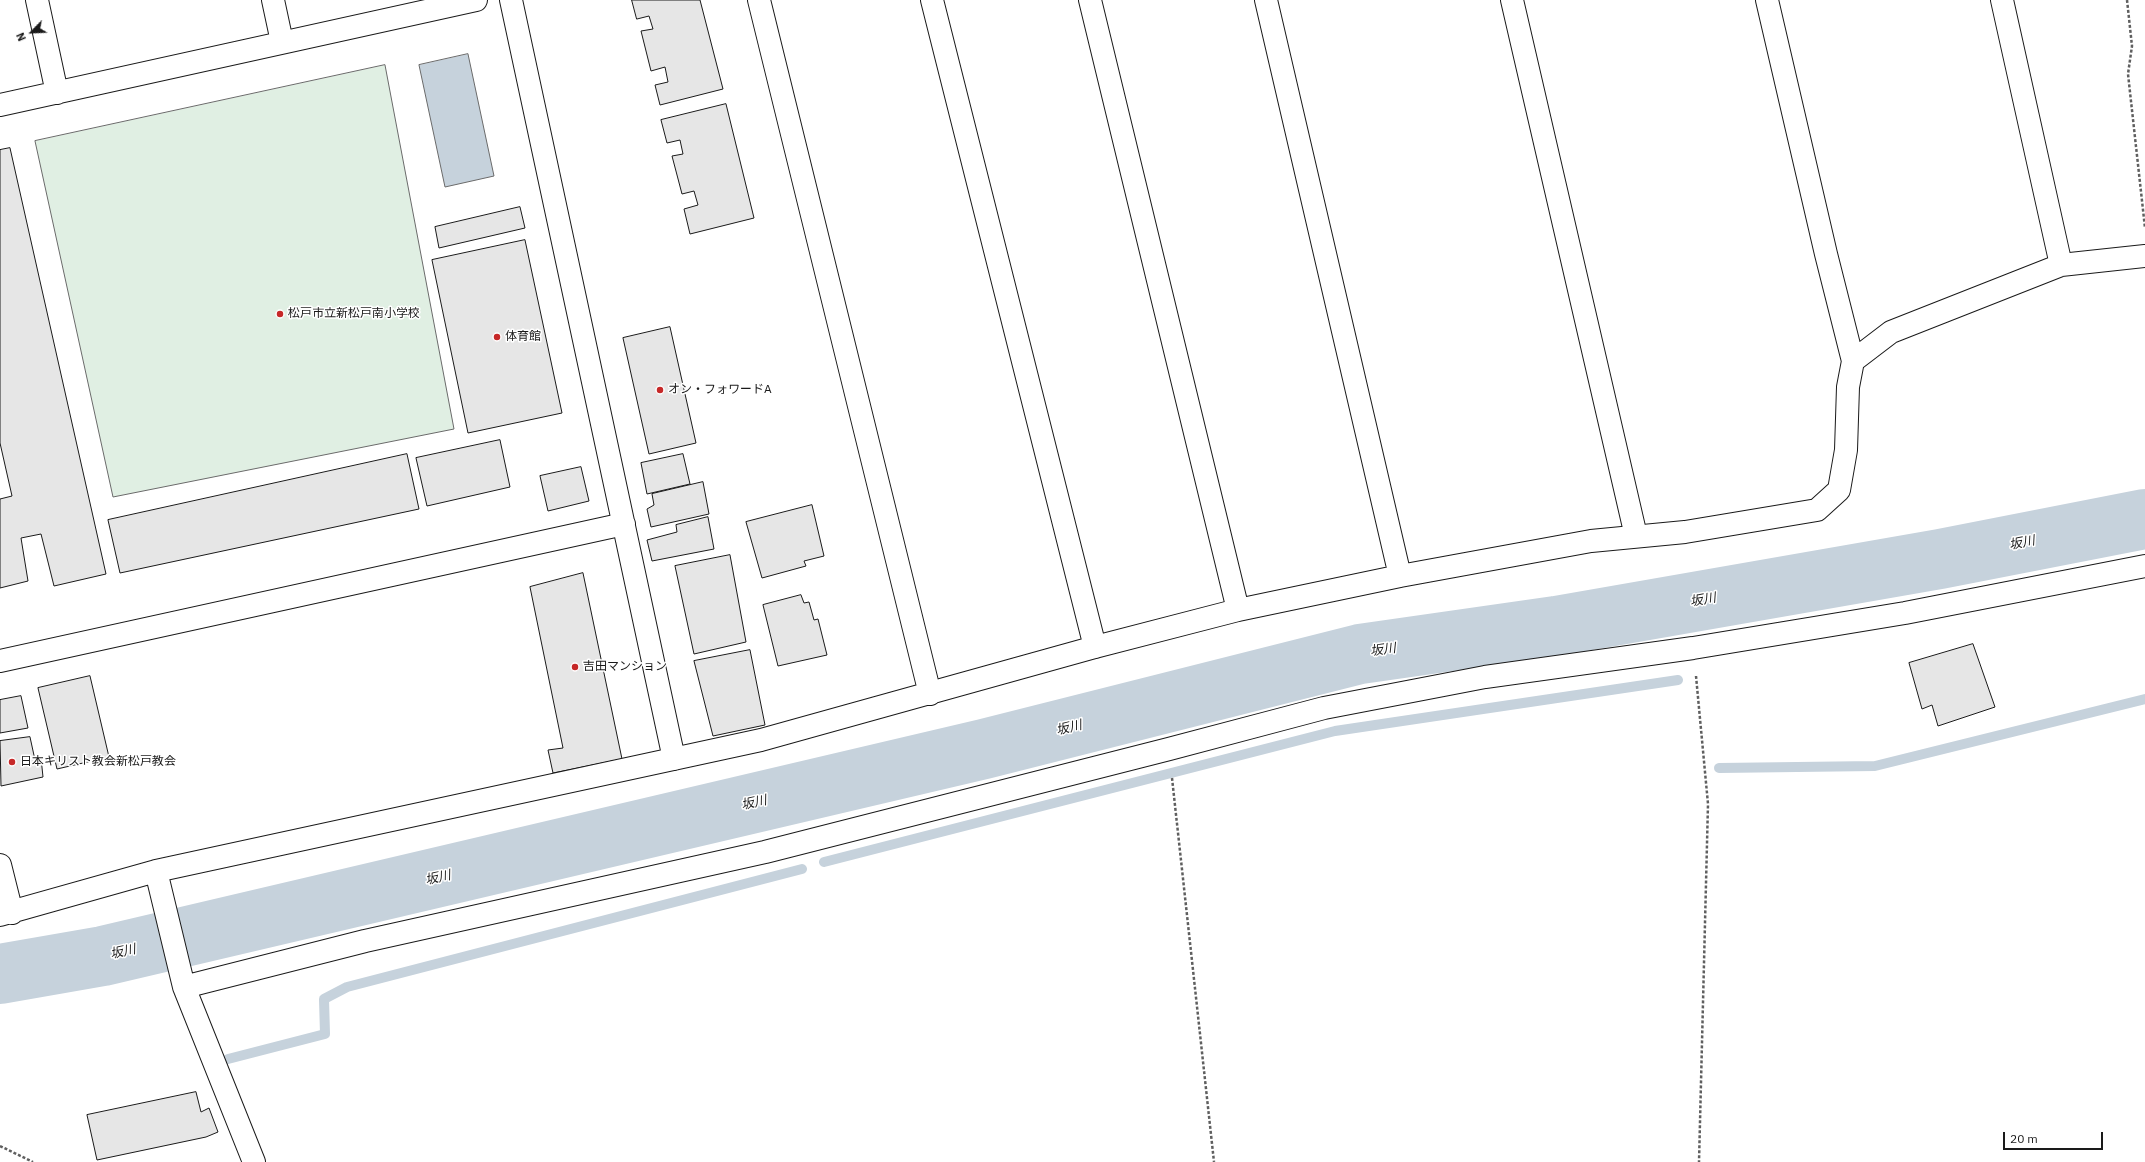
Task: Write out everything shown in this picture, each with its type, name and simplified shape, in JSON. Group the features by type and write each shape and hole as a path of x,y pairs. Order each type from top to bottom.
{"street":[{"path":"38,0 57,93"},
{"path":"273,0 282,42"},
{"path":"0,105 476,0"},
{"path":"511,0 674,759"},
{"path":"759,0 930,694"},
{"path":"932,0 1095,647"},
{"path":"1090,0 1238,610"},
{"path":"1266,0 1400,576"},
{"path":"1512,0 1636,536"},
{"path":"0,865 6,914 761,740 1095,647 1238,610 1400,576 1591,541 1685,532 1817,510 1839,490 1846,450 1848,387 1853,361 1826,254 1767,0"},
{"path":"2002,0 2061,265"},
{"path":"1853,361 1891,332 2061,265 2145,256"},
{"path":"0,661 624,524"},
{"path":"183,982 765,852 1169,750 1324,708 1485,677 1693,648 1904,613 2145,566"},
{"path":"158,880 183,982 254,1162"}],"path":[{"path":"2127,0 2132,46 2128,74 2145,229"},
{"path":"1693,648 1708,804 1699,1162"},
{"path":"1169,750 1214,1162"},
{"path":"0,1146 33,1162"}],"green space":[{"path":"385,65 454,429 113,497 35,141"}],"shaded area":[{"path":"468,54 494,176 445,187 419,65"}],"building":[{"path":"632,0 700,0 723,89 660,105 655,85 668,82 665,67 651,71 641,31 653,29 649,16 637,19"},
{"path":"726,104 754,218 690,234 684,209 698,205 694,191 682,194 672,156 683,154 680,140 667,143 661,120"},
{"path":"10,148 106,574 54,586 41,534 21,538 28,581 0,588 0,499 12,496 0,443 0,150"},
{"path":"520,207 525,228 439,248 435,227"},
{"name":"体育館","path":"525,240 562,413 468,433 432,260"},
{"name":"オン・フォワードA","path":"670,327 696,443 649,454 623,338"},
{"path":"500,440 510,487 427,506 416,458"},
{"path":"407,454 419,509 120,573 108,520"},
{"path":"683,454 690,484 647,494 641,463"},
{"path":"581,467 589,501 548,511 540,476"},
{"path":"703,482 709,514 651,527 647,509 654,505 652,494"},
{"path":"812,505 824,556 804,561 806,566 762,578 746,522"},
{"path":"708,517 714,549 652,561 647,540 677,532 676,525"},
{"path":"730,555 746,642 694,654 675,566"},
{"name":"吉田マンション","path":"583,573 622,759 553,773 548,750 563,748 530,587"},
{"path":"801,595 804,603 809,602 814,620 818,619 827,655 778,666 763,605"},
{"path":"1973,644 1995,707 1938,726 1932,705 1922,709 1909,663"},
{"path":"750,650 765,725 713,736 694,661"},
{"path":"90,676 109,757 57,769 38,688"},
{"path":"21,696 28,728 0,733 0,700"},
{"path":"30,737 35,760 41,758 43,777 1,786 0,741"},
{"path":"196,1092 201,1112 209,1108 218,1132 206,1137 97,1160 87,1115"}],"waterway":[{"name":"坂川","path":"0,974 103,956 984,749 1360,654 1556,626 1940,559 2145,519"},
{"path":"824,862 1335,731 1678,680"},
{"path":"1719,768 1875,766 2145,699"},
{"path":"228,1059 325,1034 324,999 347,987 802,869"}],"place":[{"name":"松戸市立新松戸南小学校","path":"280,314"},
{"name":"体育館","path":"497,337"},
{"name":"オン・フォワードA","path":"660,390"},
{"name":"吉田マンション","path":"575,667"},
{"name":"日本キリスト教会新松戸教会","path":"12,762"}]}
